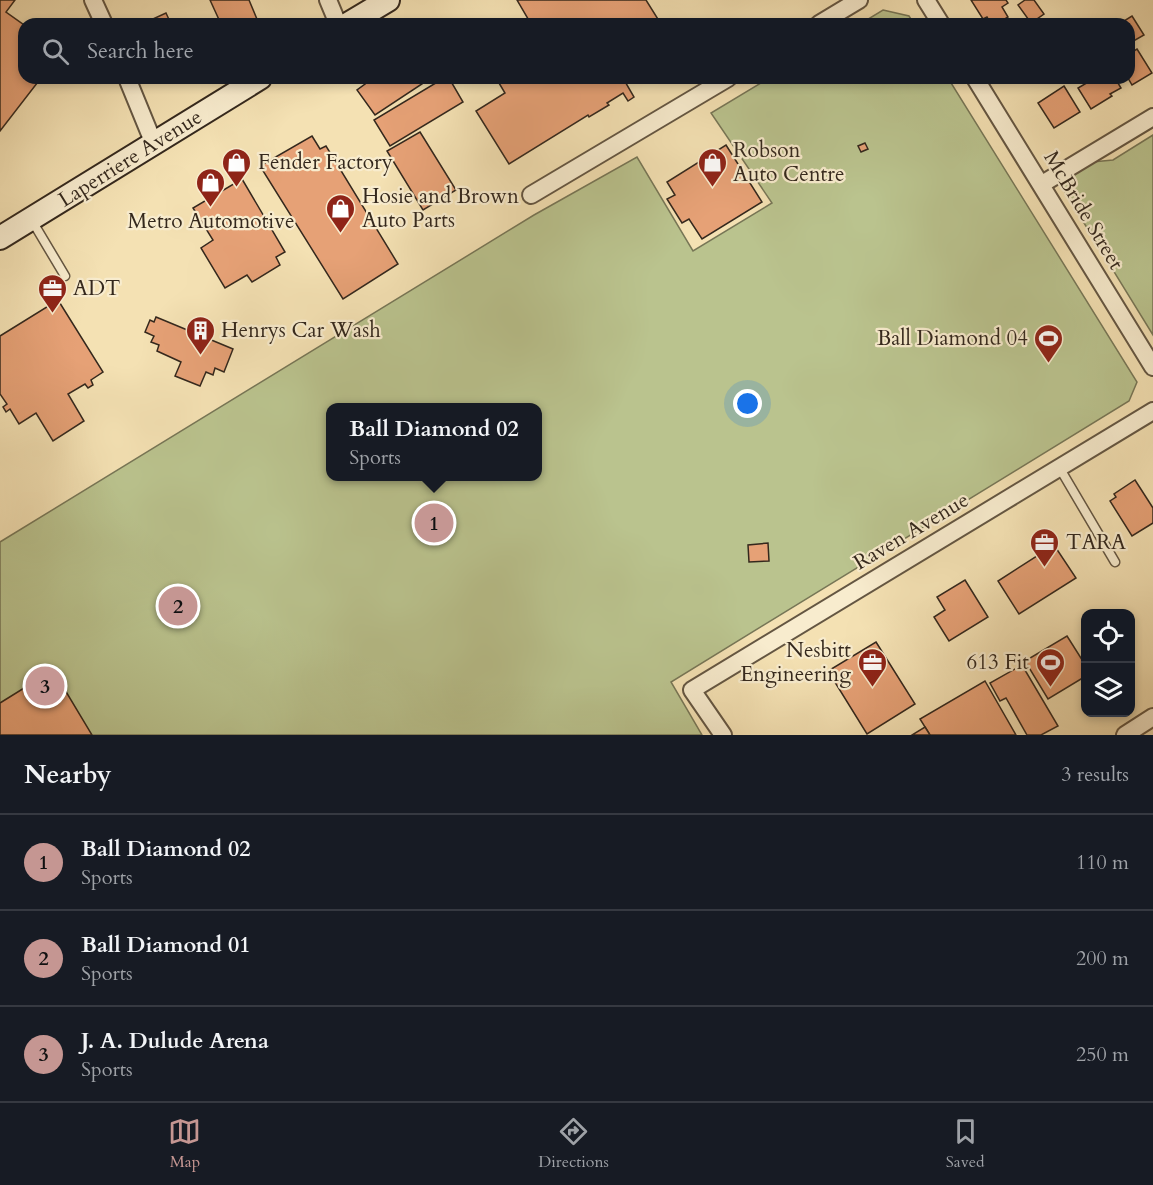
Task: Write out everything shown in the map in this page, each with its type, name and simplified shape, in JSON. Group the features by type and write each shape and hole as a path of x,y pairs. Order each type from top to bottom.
{"street":[{"path":"93,0 101,18"},
{"path":"328,0 336,18"},
{"path":"358,18 388,0"},
{"path":"829,18 859,0"},
{"path":"926,0 937,18"},
{"path":"129,84 154,144"},
{"name":"Laperriere Avenue","path":"0,238 250,84"},
{"path":"531,195 718,84"},
{"name":"McBride Street","path":"979,84 1153,367"},
{"path":"1042,184 1153,117"},
{"name":"Raven Avenue","path":"723,735 692,690 1153,411"},
{"path":"1125,735 1153,717"}],"lane":[{"path":"31,219 65,276"},
{"path":"1059,468 1115,562"}],"green space":[{"path":"883,10 910,18 870,18"},
{"path":"759,84 952,84 1137,382 1129,401 671,682 702,735 0,735 0,542 534,215 637,157 693,251 772,203 711,113"},
{"path":"1153,135 1153,335 1060,184 1092,162 1113,160"}],"building":[{"path":"0,0 15,0 6,12 18,21 18,84 36,84 0,131"},
{"path":"210,0 249,0 256,18 218,18"},
{"path":"517,0 646,0 657,18 528,18"},
{"path":"971,0 1006,0 1008,3 1002,7 1008,17 982,18"},
{"path":"1025,0 1034,0 1044,14 1038,18 1027,18 1018,5"},
{"path":"166,13 168,18 155,18"},
{"path":"1135,21 1144,35 1135,40"},
{"path":"1137,49 1152,73 1135,83 1135,50"},
{"path":"365,84 422,84 375,115 357,90"},
{"path":"434,84 452,84 463,102 390,146 374,120"},
{"path":"500,84 626,84 634,97 628,101 623,93 607,103 609,105 589,117 588,115 509,164 476,111 505,93"},
{"path":"1085,84 1119,84 1121,88 1091,109 1078,88"},
{"path":"1064,86 1080,112 1054,128 1038,103"},
{"path":"420,132 456,190 423,210 387,151"},
{"name":"Hosie and Brown Auto Parts","path":"312,136 320,149 326,146 398,264 343,299 260,166"},
{"path":"865,143 868,149 861,152 858,146"},
{"name":"Robson Auto Centre","path":"726,145 762,202 702,239 689,219 682,223 667,199 675,195 667,182"},
{"path":"242,179 285,252 276,257 280,265 252,282 247,275 225,288 201,248 213,240 193,208"},
{"path":"58,300 103,372 91,380 93,385 88,388 85,384 68,394 84,421 53,441 36,413 19,424 10,409 6,412 3,407 7,404 0,394 0,336"},
{"name":"Henrys Car Wash","path":"156,317 233,349 224,372 215,368 213,375 206,372 200,386 175,376 181,362 157,351 159,345 151,342 154,336 145,332 150,320 154,322"},
{"path":"1135,480 1153,508 1153,523 1132,536 1110,501 1116,497 1114,494"},
{"path":"768,543 769,561 749,562 748,545"},
{"path":"1054,545 1076,578 1019,614 998,581"},
{"path":"965,580 988,617 949,641 934,617 945,610 937,597"},
{"path":"1067,636 1081,658 1081,679 1048,699 1025,661"},
{"name":"Nesbitt Engineering","path":"876,642 915,704 867,734 828,671"},
{"path":"1022,665 1058,726 1041,735 1027,735 1006,698 1000,701 990,683"},
{"path":"53,670 92,735 0,735 0,703"},
{"path":"985,681 1016,735 930,735 920,719"},
{"path":"925,727 930,735 912,735"}],"place":[{"name":"Fender Factory","path":"237,188"},
{"name":"Robson Auto Centre","path":"712,188"},
{"name":"Metro Automotive","path":"211,208"},
{"name":"Hosie and Brown Auto Parts","path":"341,234"},
{"name":"ADT","path":"52,314"},
{"name":"Henrys Car Wash","path":"200,356"},
{"name":"Ball Diamond 04","path":"1049,364"},
{"name":"Ball Diamond 02","path":"434,523"},
{"name":"TARA","path":"1045,568"},
{"name":"Ball Diamond 01","path":"178,606"},
{"name":"J. A. Dulude Arena","path":"45,686"},
{"name":"Nesbitt Engineering","path":"872,688"},
{"name":"613 Fit","path":"1050,688"}]}
